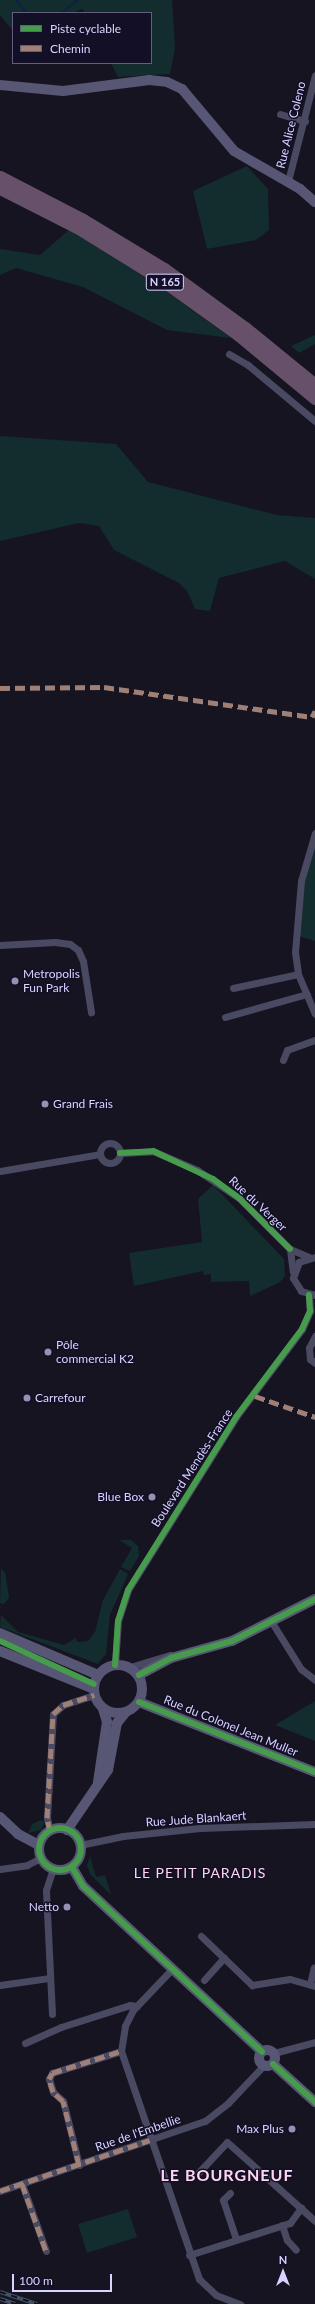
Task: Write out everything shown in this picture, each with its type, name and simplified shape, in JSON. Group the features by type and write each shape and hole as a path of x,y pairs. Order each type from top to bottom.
{"highway":[{"name":"N 165","path":"0,177 83,220 164,269 245,328 315,385"},
{"name":"N 165","path":"0,188 77,227 158,277 239,336 315,398"}],"main road":[{"path":"0,85 63,91 149,80 167,82 182,89 234,151 288,181 315,202"},
{"path":"139,1675 153,1666 191,1652 232,1641 315,1599"},
{"path":"0,1633 98,1675"},
{"path":"0,1650 94,1692 103,1709 107,1722 96,1788"},
{"path":"67,1830 108,1770 117,1724 125,1713 139,1702 143,1689 139,1675 130,1668 116,1665 98,1675 94,1692"},
{"name":"Rue du Colonel Jean Muller","path":"139,1702 315,1772"},
{"path":"103,1709 125,1713"},
{"path":"0,1817 18,1834 39,1845"},
{"path":"67,1830 80,1846 79,1857 72,1867 53,1869 41,1858 39,1845 50,1831 67,1830"},
{"path":"72,1867 83,1886 262,2052 274,2053 268,2064"},
{"path":"262,2052 259,2059 268,2064 315,2102"}],"street":[{"name":"Rue Alice Coleno","path":"288,181 305,121 315,75"},
{"path":"280,114 305,121"},
{"path":"228,354 248,365 315,421"},
{"path":"315,833 301,881 295,931 298,974 315,1014"},
{"path":"0,945 70,944 83,961 91,1012"},
{"path":"233,988 298,974"},
{"path":"225,1017 307,994"},
{"path":"283,1060 287,1050 315,1040"},
{"path":"110,1143 117,1146 120,1153 116,1161 110,1163 100,1154 102,1147 110,1143"},
{"name":"Rue du Verger","path":"120,1153 153,1151 213,1179 239,1198 290,1249"},
{"path":"0,1171 100,1154"},
{"path":"312,1257 290,1249 296,1286 312,1295"},
{"path":"293,1272 299,1262 312,1257"},
{"name":"Boulevard Mendès-France","path":"116,1665 118,1621 128,1590 236,1417 302,1329 310,1311 312,1295"},
{"path":"315,1336 309,1348 310,1359 315,1362"},
{"path":"271,1621 301,1669 315,1680"},
{"path":"130,1668 182,1652 191,1652"},
{"path":"50,1831 48,1818 53,1714 63,1705 94,1692"},
{"name":"Rue Jude Blankaert","path":"80,1846 123,1836 200,1828 315,1824"},
{"path":"0,1869 27,1865 41,1858"},
{"path":"52,2014 49,1978 46,1890 53,1869"},
{"path":"201,1936 252,1985 290,1979 312,1985 314,1967"},
{"path":"204,1980 224,1958"},
{"path":"172,1969 137,2006 124,2026 121,2051 189,2255 206,2288 240,2304"},
{"path":"0,1985 49,1978"},
{"path":"25,2043 61,2027 130,2005 137,2006"},
{"path":"274,2053 315,2042"},
{"path":"79,2165 63,2101 53,2092 49,2079 52,2073 121,2051"},
{"name":"Rue de l'Embellie","path":"0,2191 205,2121 228,2103 268,2064"},
{"path":"198,2173 228,2142 315,2221"},
{"path":"22,2184 46,2251"},
{"path":"230,2193 223,2200 236,2239"},
{"path":"189,2255 290,2223 301,2208"},
{"path":"282,2225 287,2240 296,2250"}],"green space":[{"path":"0,0 172,0 175,48 170,74 118,77 112,64 152,64 152,12 84,12 82,9 75,12 12,12 12,30 0,15"},
{"path":"247,166 268,189 269,230 256,240 207,249 193,191"},
{"path":"69,230 150,280 231,338 167,330 83,287 16,268 0,275 0,249 40,255"},
{"path":"315,335 315,344 299,353 291,346"},
{"path":"0,436 116,444 148,482 277,515 315,518 315,579 285,561 219,578 210,611 195,609 187,591 179,583 114,550 99,526 79,523 0,541"},
{"path":"315,844 315,941 298,936 306,872"},
{"path":"213,1185 284,1259 285,1276 280,1282 250,1296 249,1281 211,1282 211,1274 204,1275 203,1271 134,1286 129,1253 202,1242 198,1199"},
{"path":"119,1540 131,1540 138,1546 139,1556 130,1571 121,1567 132,1548"},
{"path":"1,1569 5,1572 9,1598 4,1604 0,1603"},
{"path":"120,1569 128,1574 110,1615 106,1654 98,1664 0,1627 1,1615 18,1632 64,1645 76,1638 77,1642 88,1641 95,1632 103,1600"},
{"path":"315,1701 315,1741 275,1725"},
{"path":"41,1820 45,1822 41,1830 28,1833 32,1824"},
{"path":"90,1856 96,1877 105,1875 111,1895 90,1874 87,1865"},
{"path":"128,2209 137,2237 87,2253 78,2224"}],"waterway":[{"path":"16,0 26,12"},
{"path":"62,12 78,0"}],"railway":[{"path":"0,2292 37,2304"},
{"path":"0,2299 15,2304"}],"marked path":[{"path":"0,688 104,687 312,717 315,711"},
{"path":"255,1396 315,1417"},
{"path":"50,1831 47,1818 53,1714 63,1705 94,1695"},
{"path":"79,2165 63,2101 53,2092 49,2079 52,2073 121,2051"},
{"path":"0,2191 150,2140"},
{"path":"22,2184 46,2251"}],"cycle path":[{"path":"120,1153 153,1151 213,1179 239,1198 290,1249"},
{"path":"115,1665 118,1621 128,1590 236,1417 302,1329 310,1311 309,1295"},
{"path":"139,1675 171,1658 232,1641 315,1599"},
{"path":"0,1641 94,1684"},
{"path":"139,1702 315,1772"},
{"path":"60,1828 75,1834 81,1849 75,1864 60,1870 45,1864 39,1849 45,1834 60,1828"},
{"path":"72,1867 83,1886 262,2052"},
{"path":"273,2064 315,2102"}],"place":[{"name":"Metropolis Fun Park","path":"15,981"},
{"name":"Grand Frais","path":"45,1104"},
{"name":"Pôle commercial K2","path":"48,1352"},
{"name":"Carrefour","path":"27,1398"},
{"name":"Blue Box","path":"152,1497"},
{"name":"Netto","path":"67,1907"},
{"name":"Max Plus","path":"292,2129"}],"district":[{"name":"LE PETIT PARADIS","path":"200,1873"},
{"name":"LE BOURGNEUF","path":"227,2175"}]}
